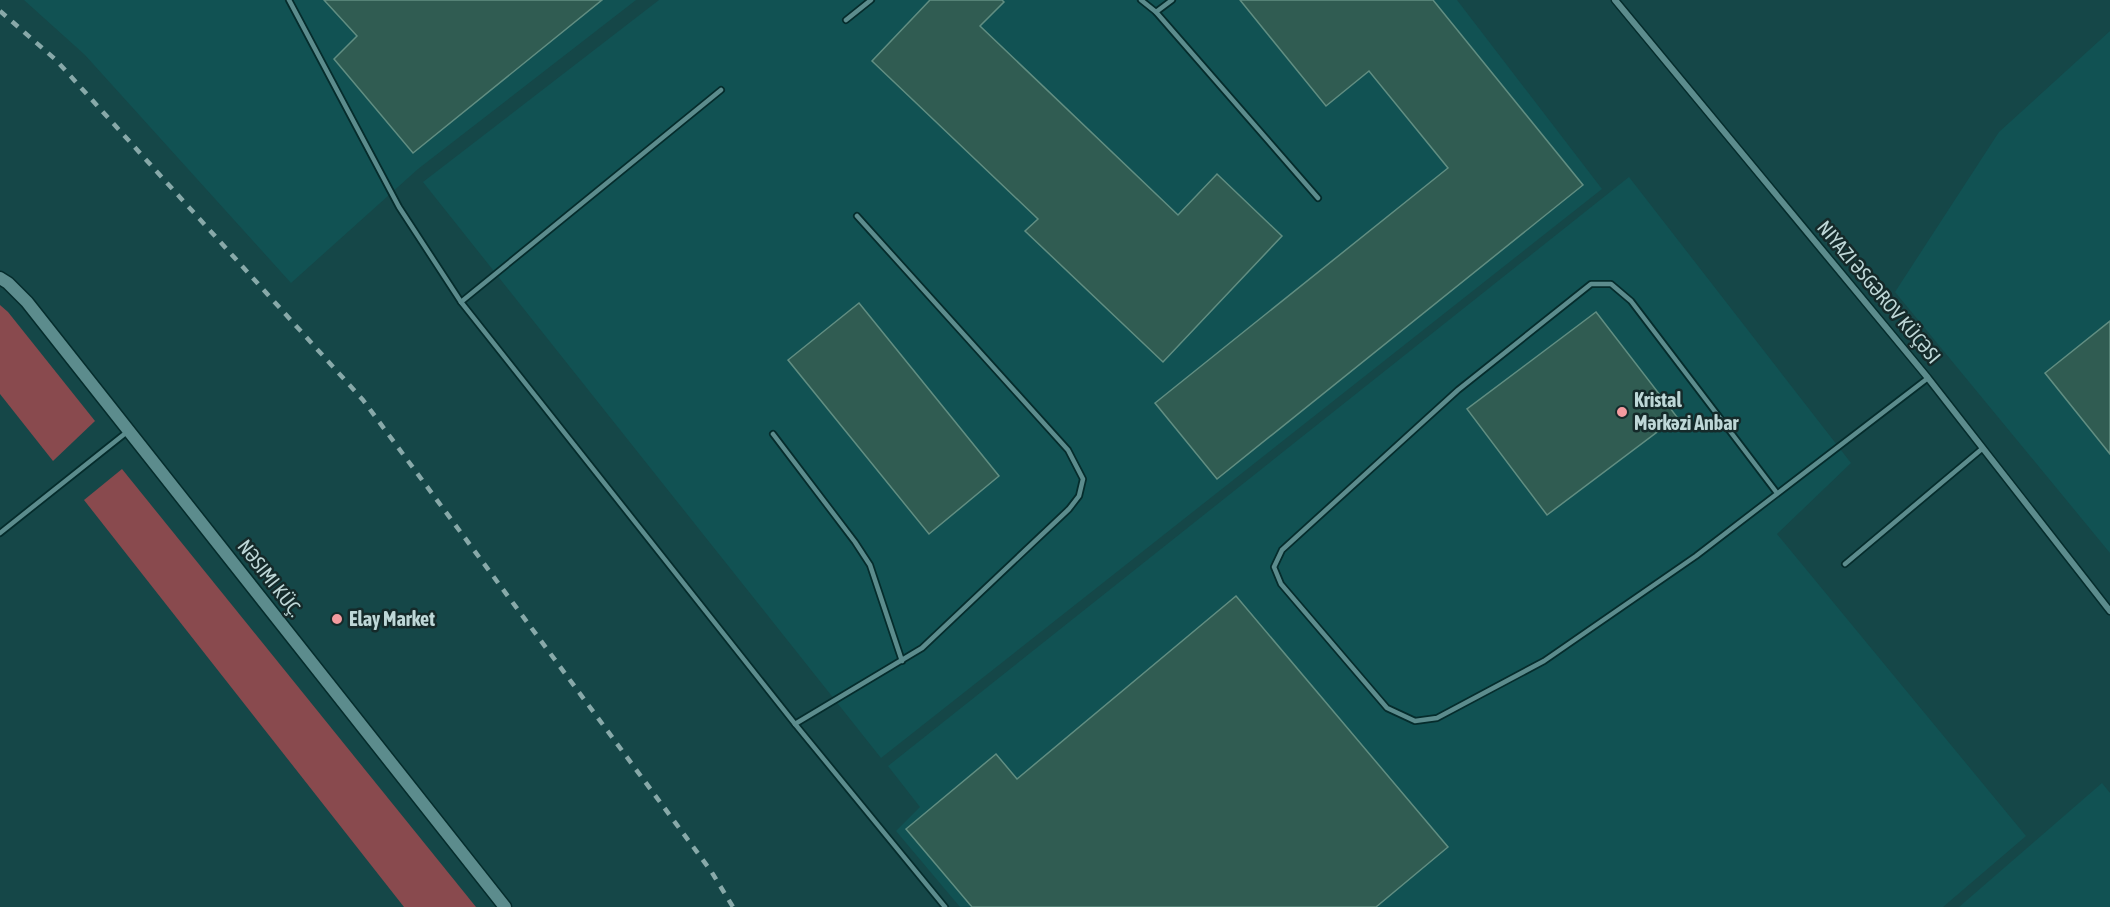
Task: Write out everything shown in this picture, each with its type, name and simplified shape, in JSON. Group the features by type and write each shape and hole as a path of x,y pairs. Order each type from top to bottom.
{"street":[{"name":"NIYAZI ƏSGƏROV KÜÇƏSI","path":"1615,0 1928,378 2110,611"},
{"name":"NƏSIMI KÜÇ.","path":"0,278 8,282 27,302 505,907"}],"lane":[{"path":"289,0 399,207 461,302 795,724 945,907"},
{"path":"846,20 871,0"},
{"path":"1141,0 1156,12 1318,198"},
{"path":"1156,12 1172,0"},
{"path":"461,302 721,90"},
{"path":"795,724 922,648 1070,509 1079,496 1083,479 1068,450 857,216"},
{"path":"1777,493 1631,301 1611,284 1591,284 1458,390 1282,550 1274,567 1281,585 1387,708 1415,721 1437,718 1544,661 1696,556 1928,378"},
{"path":"0,533 129,430"},
{"path":"773,434 870,565 902,661"},
{"path":"1845,564 1983,448"}],"shaded area":[{"path":"24,0 636,0 418,169 291,283 85,55"},
{"path":"659,0 1457,0 1602,189 881,758 423,182"},
{"path":"2110,31 2110,553 1895,292 1999,132"},
{"path":"1629,177 1851,463 1777,534 2026,836 1943,907 960,907 896,831 920,807 888,766"},
{"path":"0,305 95,421 53,461 0,394"},
{"path":"122,469 476,907 404,907 84,500"},
{"path":"2102,783 2110,793 2110,907 1959,907"}],"building":[{"path":"324,0 602,0 413,153 334,59 357,36"},
{"path":"930,0 1002,0 1004,2 980,26 1178,215 1217,174 1282,236 1163,362 1025,231 1038,219 872,61"},
{"path":"1240,0 1433,0 1583,185 1217,479 1155,403 1448,168 1369,71 1326,106"},
{"path":"859,303 999,476 929,534 788,360"},
{"path":"1596,312 1677,417 1547,515 1467,409"},
{"path":"2110,321 2110,454 2045,373"},
{"path":"1236,596 1448,847 1376,907 972,907 906,829 996,754 1017,779"}],"railway":[{"path":"0,11 56,60 363,400 711,871 733,907"}],"place":[{"name":"Kristal Mərkəzi Anbar","path":"1622,412"},
{"name":"Elay Market","path":"337,619"}]}
